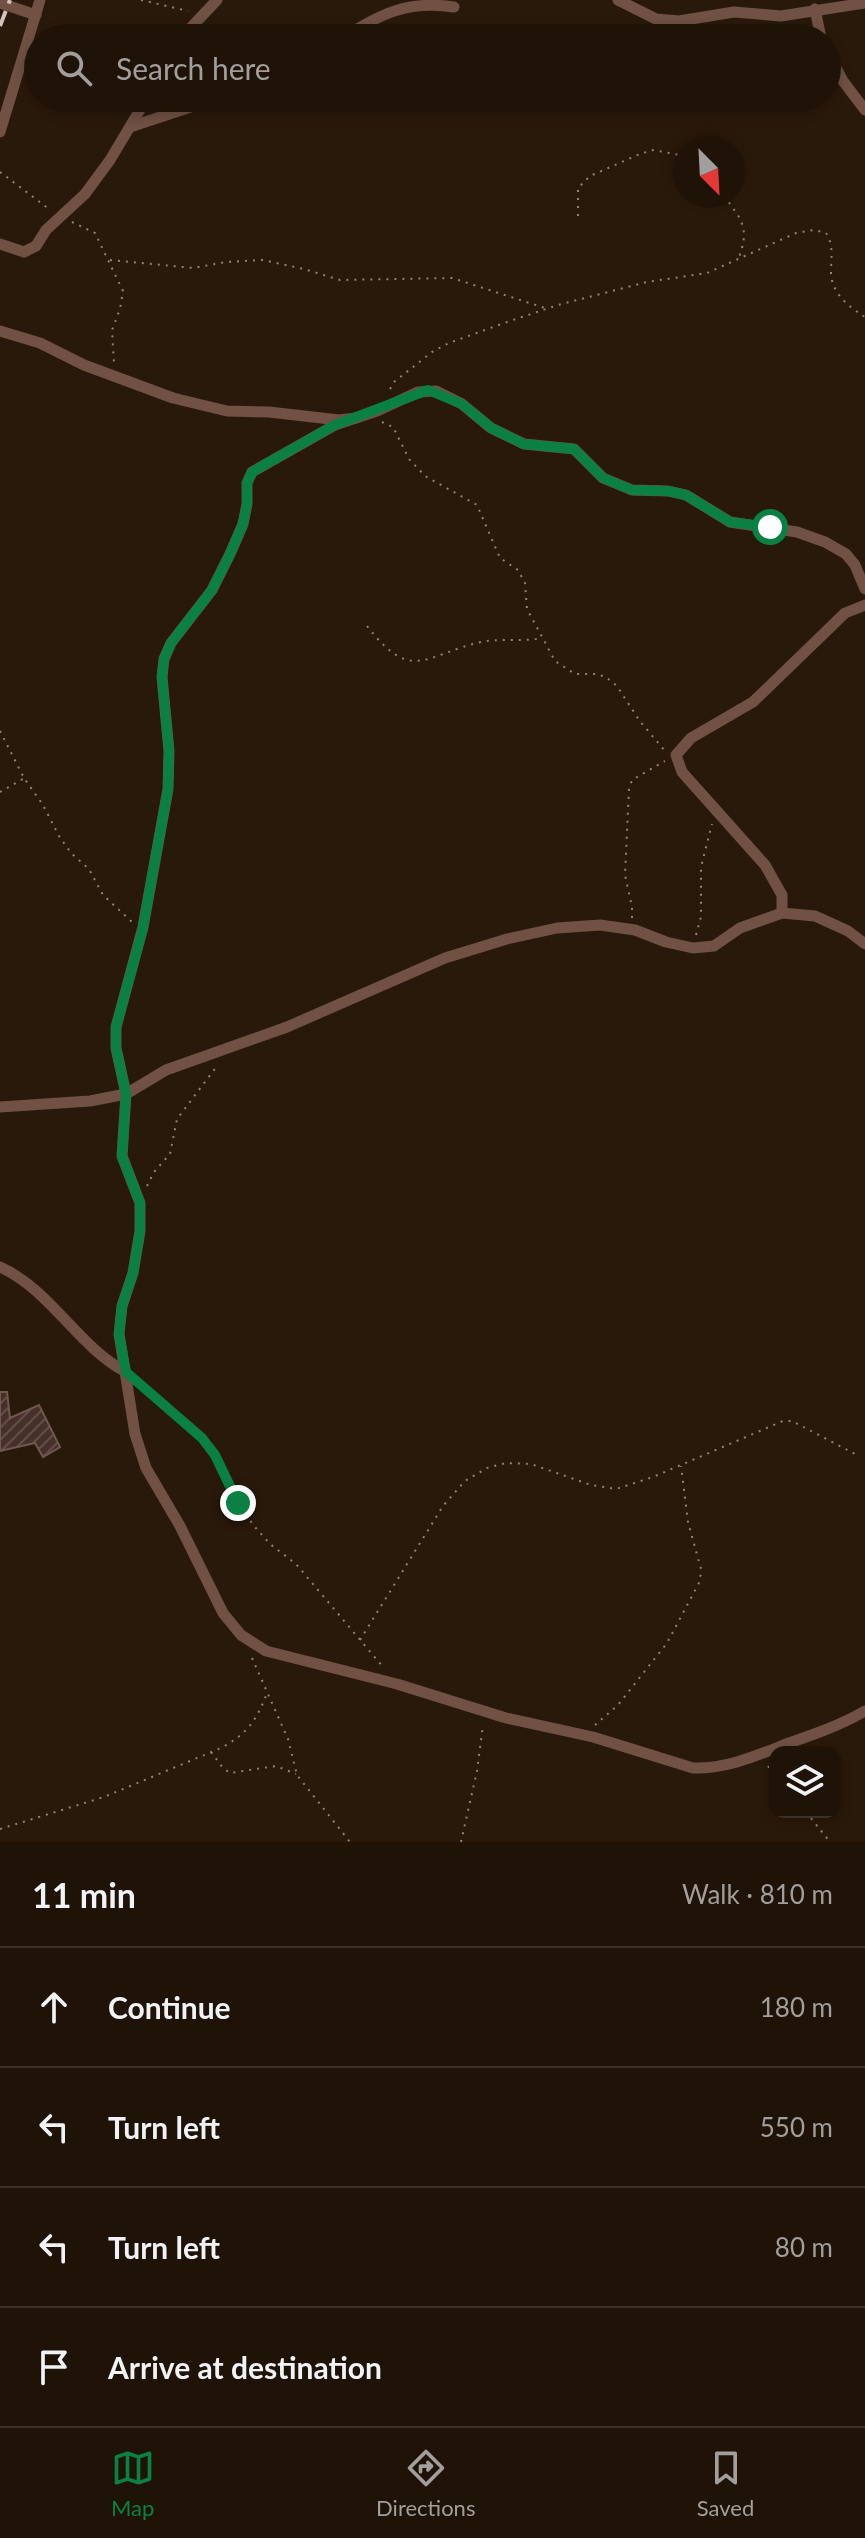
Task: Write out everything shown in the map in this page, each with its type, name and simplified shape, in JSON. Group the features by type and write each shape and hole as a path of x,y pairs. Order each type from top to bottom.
{"street":[{"path":"33,24 40,0"},
{"path":"194,24 217,0"},
{"path":"618,0 656,19 679,21 734,12 781,16 865,3"},
{"path":"0,3 36,15"},
{"path":"369,24 399,8 430,3 454,7"},
{"path":"815,9 818,24"},
{"path":"0,132 24,54"},
{"path":"841,77 865,110"},
{"path":"0,244 17,251 29,250 85,194 139,112"},
{"path":"130,127 176,112"},
{"path":"0,331 40,343 84,365 199,406 339,420 366,414"},
{"path":"865,589 855,565 846,554 825,542 797,532 730,522 686,495 632,490 603,478 574,449 524,444 491,428 462,404 436,391 418,392 335,425 252,472 247,483 243,524 230,554 212,590 171,643 164,659 162,677 169,751 168,789 142,932 116,1027 116,1048 126,1094 122,1156 140,1203 140,1231 133,1273 122,1306 119,1334 135,1434 146,1468 180,1526 223,1613 245,1638 266,1651 284,1657 397,1684 693,1768 709,1768 759,1755 846,1722 865,1711"},
{"path":"782,913 782,895 765,865 682,772 676,755 691,738 753,702 845,613 865,605"},
{"path":"0,1107 90,1101 126,1094 166,1070 287,1027 445,958 557,928 600,925 635,930 693,948 714,946 740,928 782,913 815,916 848,931 865,944"},
{"path":"0,1267 23,1280 107,1362 126,1372"}],"path":[{"path":"141,0 205,12"},
{"path":"173,0 175,8"},
{"path":"578,216 578,188 590,176 653,150 673,154"},
{"path":"0,172 60,217 95,233 123,291 112,330 117,377"},
{"path":"732,208 745,229 745,241 737,261"},
{"path":"635,930 625,875 629,789 632,780 671,758 639,720 617,686 598,674 575,674 559,666 527,609 525,583 518,570 500,558 477,505 425,476 409,459 393,427 366,414 394,382 432,352 449,343 546,309 647,282 707,273 796,233 814,230 826,233 831,240 830,276 833,284 848,306 865,317"},
{"path":"110,260 193,268 263,260 340,280 452,278 546,309"},
{"path":"367,626 385,649 412,660 431,659 483,641 543,638"},
{"path":"0,731 24,778 71,853 89,869 103,895 142,932"},
{"path":"0,792 24,778"},
{"path":"693,948 701,917 701,867 713,818 711,803"},
{"path":"140,1203 149,1179 170,1154 177,1119 229,1049"},
{"path":"126,1372 202,1438 215,1455 238,1503 254,1526 270,1544 296,1564 397,1684"},
{"path":"360,1640 443,1506 465,1481 487,1468 506,1463 531,1464 591,1485 616,1489 653,1477 783,1421 804,1426 857,1455"},
{"path":"583,1735 618,1705 643,1676 667,1643 700,1581 701,1569 688,1522 681,1465"},
{"path":"245,1638 288,1739 297,1775 350,1842"},
{"path":"0,1829 104,1797 238,1739 252,1727 267,1693"},
{"path":"461,1842 477,1771 485,1711"},
{"path":"211,1752 230,1773 276,1766 297,1775"},
{"path":"811,1818 830,1842"}],"building":[{"path":"0,1392 7,1392 10,1418 39,1405 60,1447 43,1457 35,1443 0,1451"}],"railway":[{"path":"0,26 10,0"}],"route":[{"path":"238,1503 215,1455 202,1438 126,1372 119,1334 122,1306 133,1273 140,1231 140,1203 138,1191 122,1156 126,1094 116,1048 116,1027 142,932 168,789 169,751 162,677 164,659 171,643 212,590 230,554 243,524 247,483 252,472 263,463 335,425 428,390 462,404 491,428 524,444 574,449 603,478 632,490 686,495 730,522 770,527"}]}
